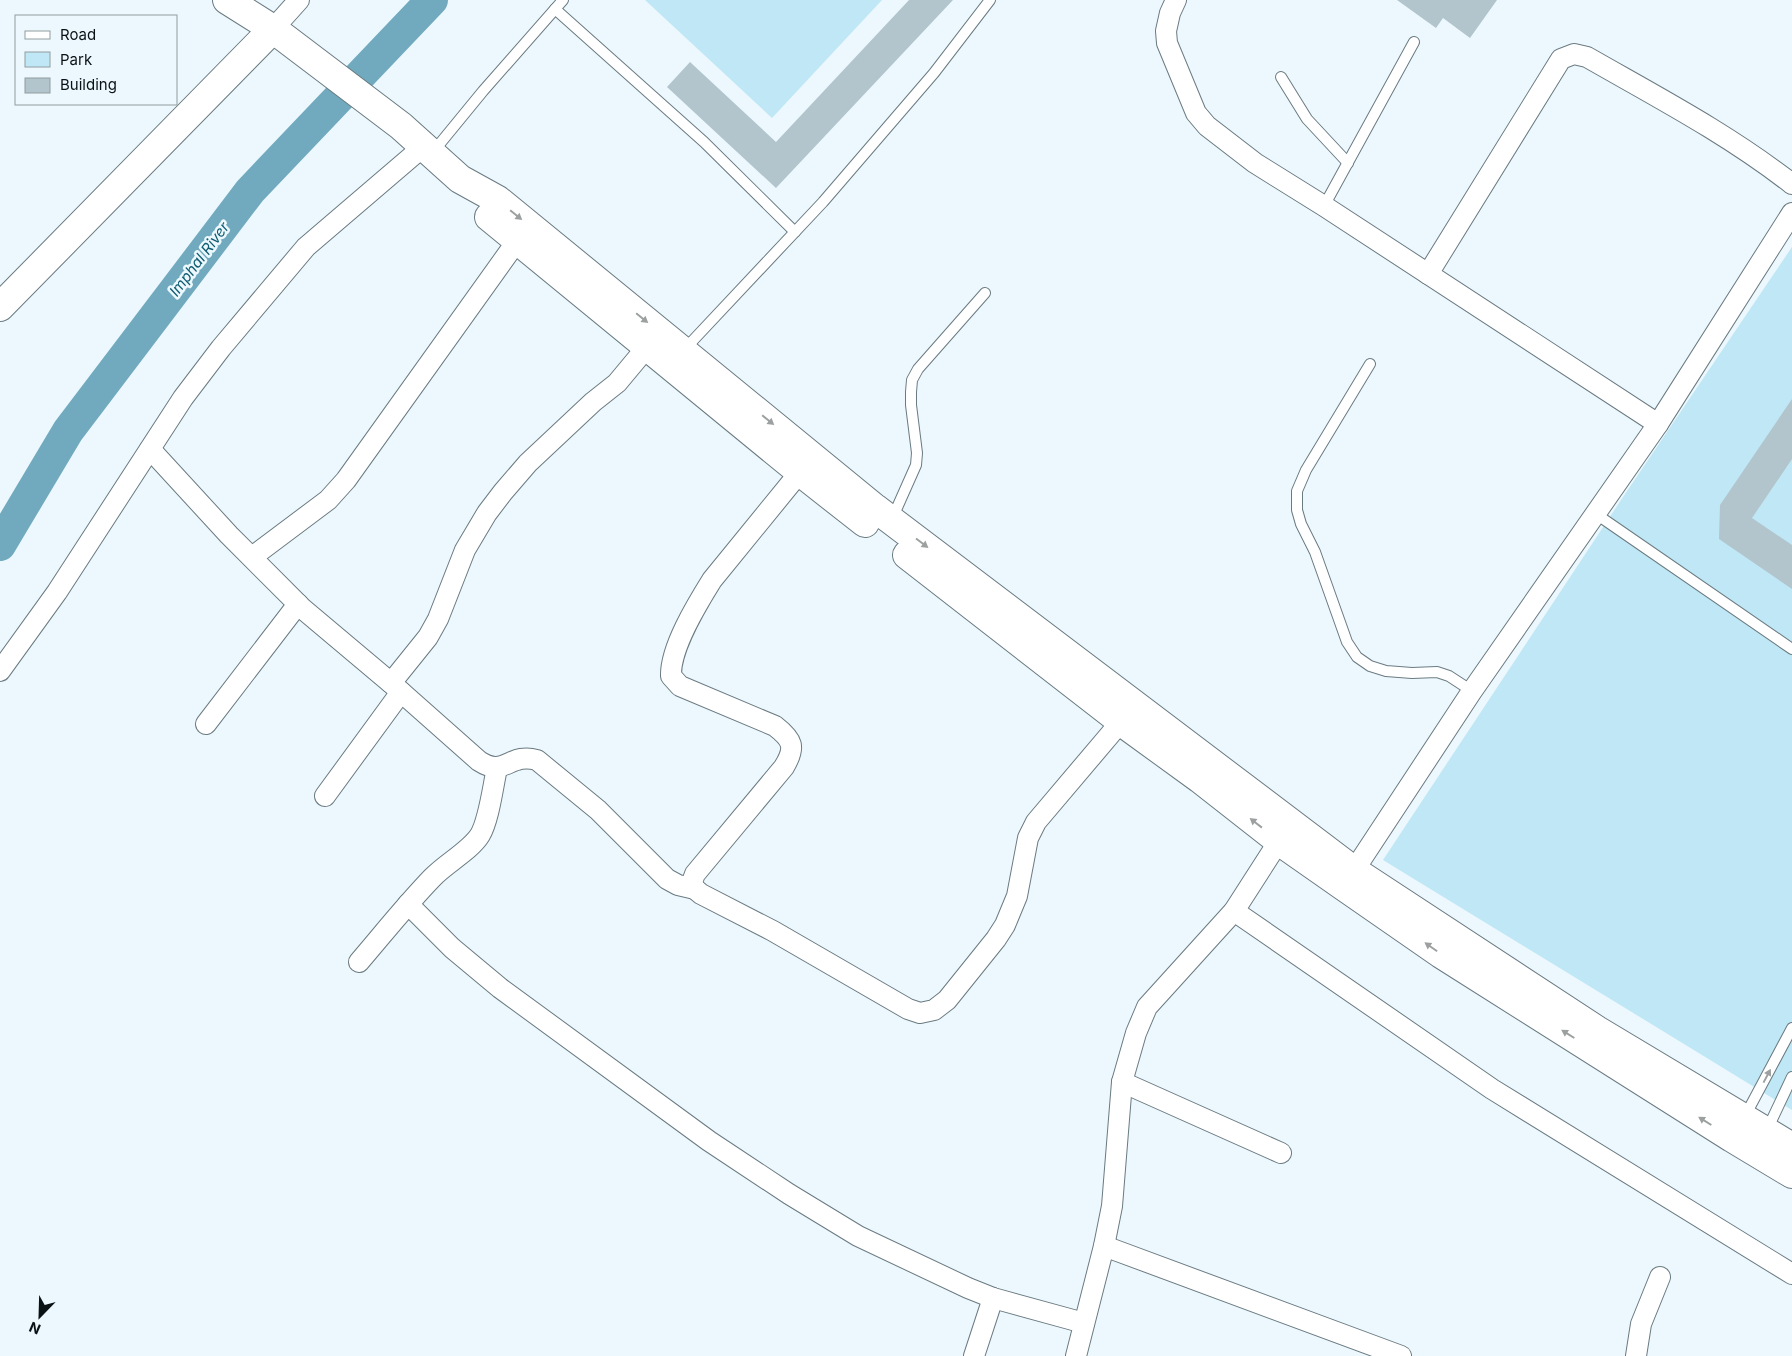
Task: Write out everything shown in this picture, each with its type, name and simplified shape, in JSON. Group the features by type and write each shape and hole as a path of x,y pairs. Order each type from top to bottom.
{"main road":[{"path":"228,0 279,33 401,126 460,179 484,213 800,472 1128,714"},
{"path":"0,307 279,33"},
{"path":"460,179 498,200 1128,714 1200,779 1286,833 1348,878 1440,954 1749,1135 1792,1174"},
{"path":"1749,1135 1792,1147"}],"street":[{"path":"279,33 299,0"},
{"path":"1176,0 1170,13 1166,31 1166,43 1196,113 1207,126 1255,164 1324,206 1658,424"},
{"path":"1428,274 1561,59 1574,54 1587,57 1710,127 1772,168 1792,184"},
{"path":"0,671 57,592 182,398 221,348 306,247 428,149"},
{"path":"1348,878 1472,691 1658,424 1792,213"},
{"path":"252,557 328,500 346,480 517,241"},
{"path":"325,796 428,637 438,619 465,550 487,513 528,463 616,383 647,347"},
{"path":"150,449 298,604 479,760 490,767 497,768 527,757 537,760 598,810 667,879 678,885 694,889 773,931 908,1009 920,1013 934,1010 947,1000 1005,925 1017,896 1028,838 1036,822 1128,714"},
{"path":"694,889 692,882 695,874 784,767 790,757 792,744 788,736 775,726 680,686 671,676 674,653 696,606 712,580 800,472"},
{"path":"206,724 298,604"},
{"path":"359,962 433,876 455,857 472,846 481,834 485,825 497,768"},
{"path":"1076,1356 1104,1246 1112,1206 1122,1082 1136,1033 1147,1007 1238,905 1286,833"},
{"path":"408,904 452,948 500,988 709,1141 858,1236 993,1298 1084,1323"},
{"path":"1238,905 1492,1089 1792,1274"},
{"path":"1122,1082 1281,1153"},
{"path":"1104,1246 1401,1356"},
{"path":"1636,1356 1641,1324 1660,1277"},
{"path":"974,1356 993,1298"}],"lane":[{"path":"428,149 563,0"},
{"path":"683,351 823,202 934,73 990,0"},
{"path":"556,8 704,142 795,232"},
{"path":"1324,206 1414,42"},
{"path":"1281,77 1307,119 1348,163"},
{"path":"891,520 916,465 917,453 910,405 912,380 924,362 985,293"},
{"path":"1370,364 1306,470 1297,492 1297,510 1315,552 1348,642 1357,656 1370,666 1386,671 1437,672 1449,676 1472,691"},
{"path":"1596,514 1792,649"},
{"path":"1749,1135 1792,1028"},
{"path":"1749,1135 1792,1077"}],"green space":[{"path":"645,0 882,0 772,118"},
{"path":"1792,247 1792,1110 1383,860 1621,500"}],"building":[{"path":"909,0 953,0 776,188 667,87 690,62 776,142"},
{"path":"1397,0 1497,0 1470,38 1443,18 1436,28"},
{"path":"1792,399 1792,459 1752,518 1792,545 1792,589 1719,539 1720,505"}],"waterway":[{"name":"Imphal River","path":"0,545 68,431 250,191 432,0"}]}
